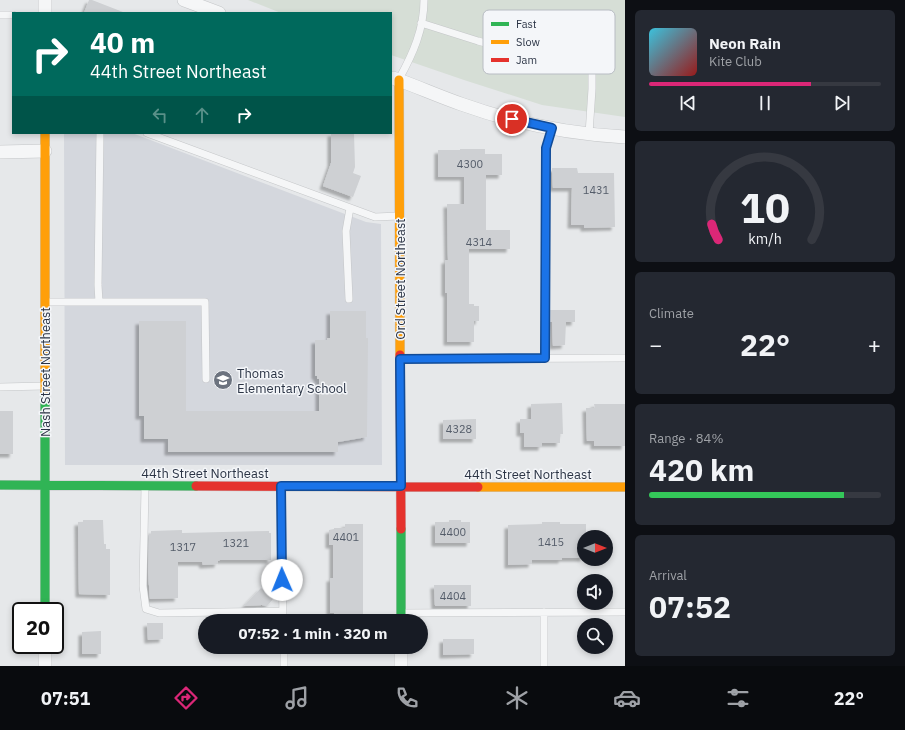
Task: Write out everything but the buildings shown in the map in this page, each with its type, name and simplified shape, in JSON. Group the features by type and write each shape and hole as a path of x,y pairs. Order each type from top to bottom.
{"street":[{"path":"45,0 45,12"},
{"path":"184,0 216,12"},
{"path":"395,79 461,104 502,117 552,128 589,134 625,137"},
{"name":"Ord Street Northeast","path":"395,79 399,216 401,614"},
{"name":"Nash Street Northeast","path":"45,134 45,602"},
{"path":"0,152 45,151"},
{"name":"44th Street Northeast","path":"0,485 625,487"},
{"path":"45,654 45,666"},
{"path":"401,654 402,666"}],"lane":[{"path":"395,79 411,58 419,39 424,0"},
{"path":"0,15 12,15"},
{"path":"421,23 483,42"},
{"path":"589,134 592,74"},
{"path":"545,358 546,148 552,128"},
{"path":"99,302 100,134"},
{"path":"150,134 375,217 399,216"},
{"path":"348,299 346,231 350,208"},
{"path":"45,302 205,302 206,379"},
{"path":"400,359 625,358"},
{"path":"0,387 45,386"},
{"path":"145,486 142,586 146,609 159,613 283,611 281,486"},
{"path":"428,616 544,612 625,612"},
{"path":"544,612 544,666"},
{"path":"284,654 284,666"}],"shaded area":[{"path":"248,0 625,0 625,117 542,105 392,55 392,12 278,12"},
{"name":"Thomas Elementary School","path":"64,134 135,134 366,222 381,224 382,465 65,465"}],"traffic: fast":[{"path":"45,393 45,602"},
{"path":"0,485 196,486"},
{"path":"401,529 401,614"}],"traffic: slow":[{"path":"399,80 400,355"},
{"path":"45,134 45,393"},
{"path":"478,487 625,487"}],"traffic: jam":[{"path":"400,355 401,529"},
{"path":"196,486 478,487"}],"place":[{"name":"Thomas Elementary School","path":"223,380"}],"route":[{"path":"282,580 281,486 401,486 400,359 545,358 546,148 552,128 512,119"}]}
